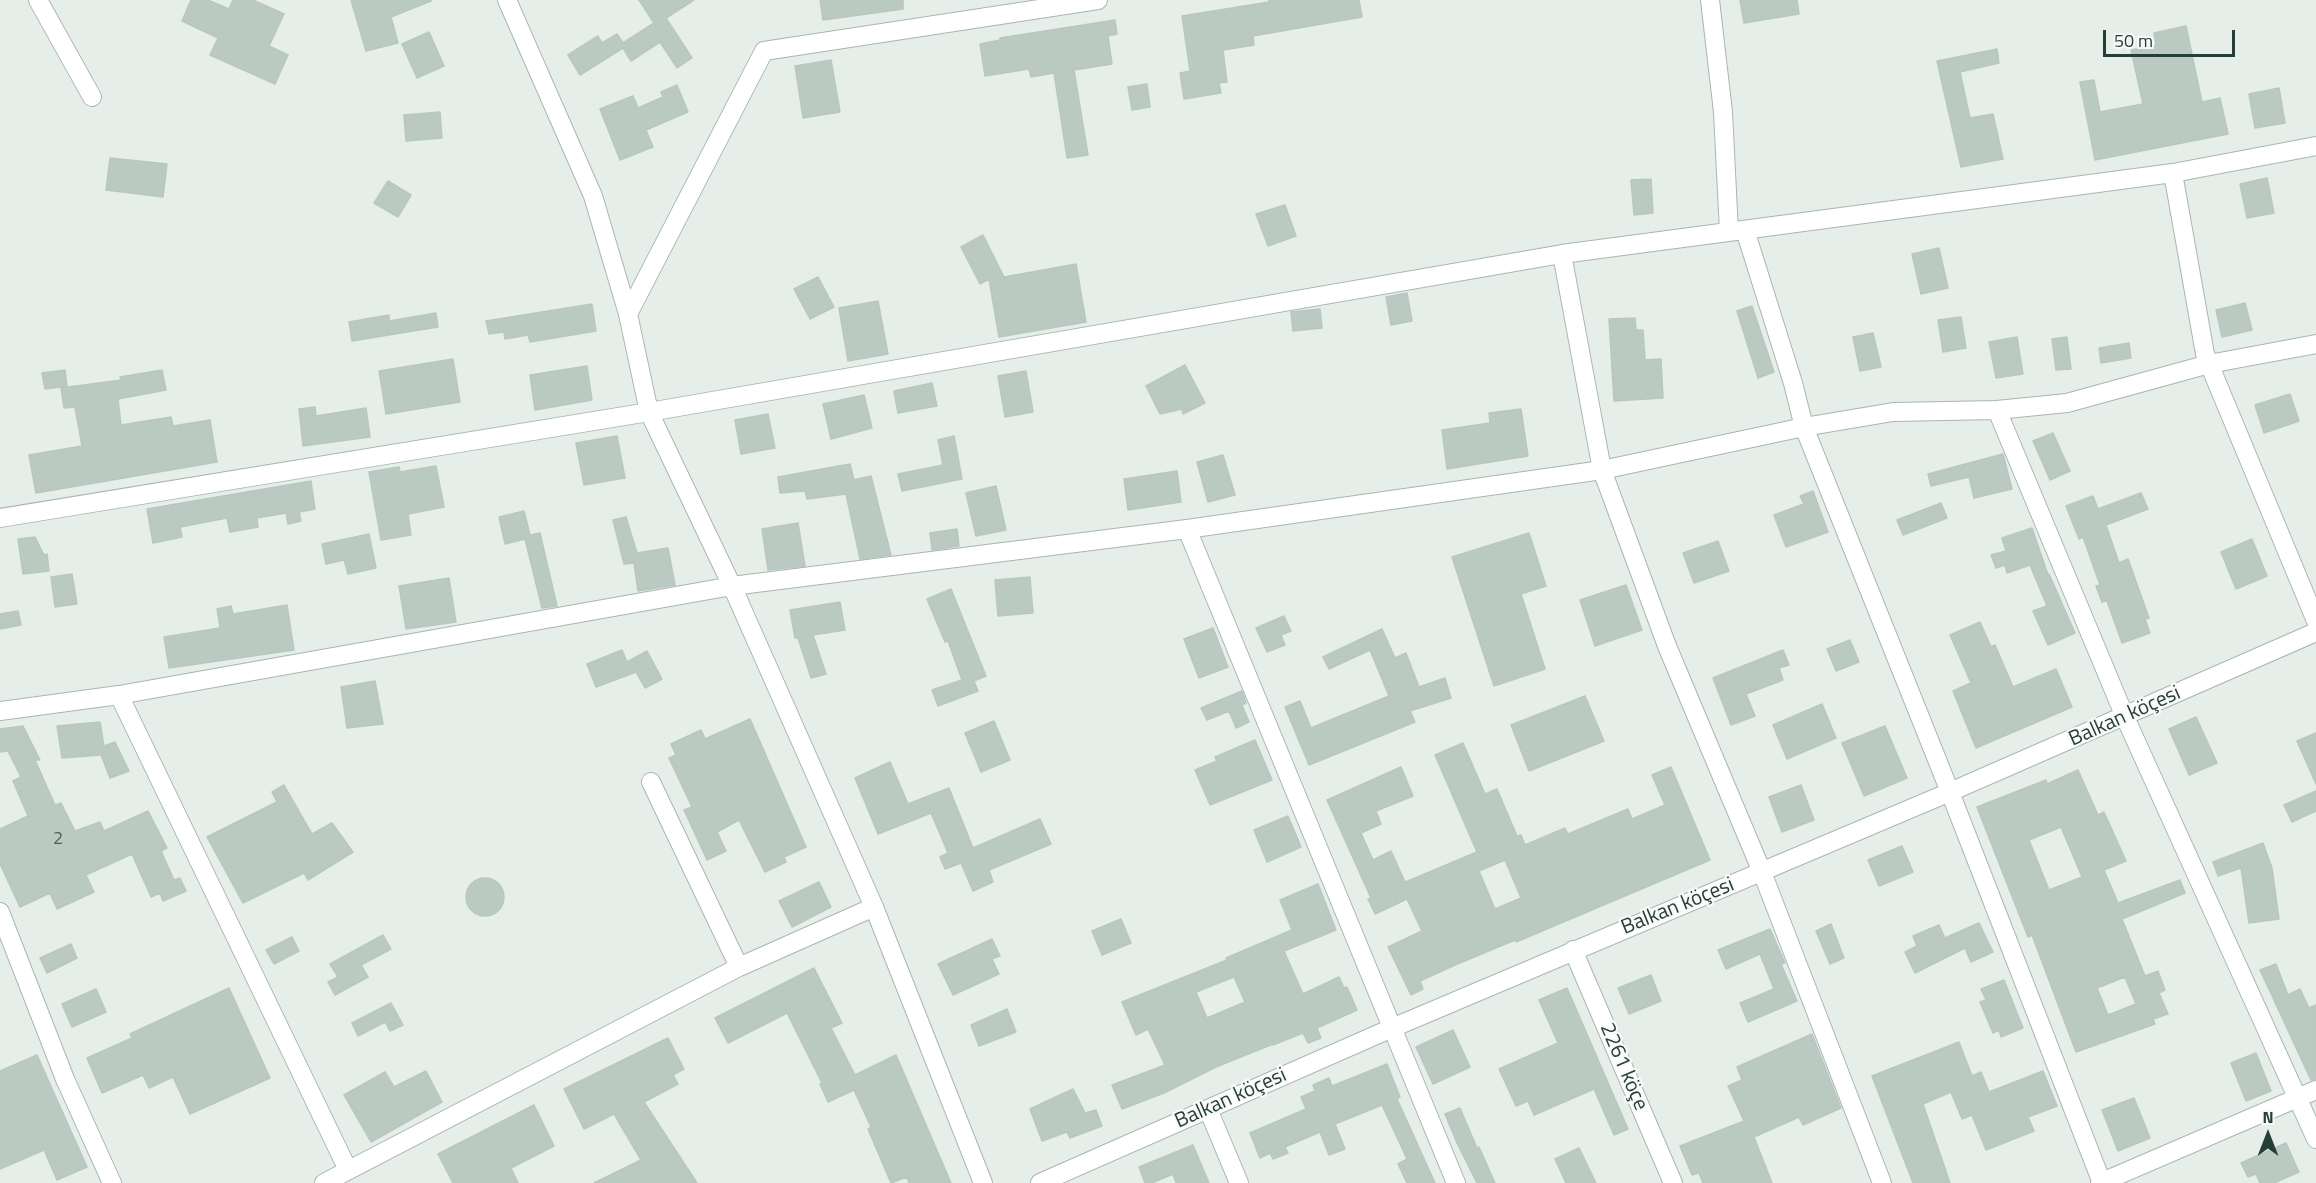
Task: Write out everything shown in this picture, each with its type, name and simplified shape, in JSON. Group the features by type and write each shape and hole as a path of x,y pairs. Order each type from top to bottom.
{"street":[{"path":"38,0 92,97"},
{"path":"507,0 593,196 628,314 649,412 732,586 874,907 983,1183"},
{"path":"628,314 764,51 1098,0"},
{"path":"1710,0 1737,231 1794,383 1804,427 1950,792 2101,1183 2316,1090"},
{"path":"0,518 649,412 1562,254 2173,173 2316,146"},
{"path":"2173,173 2205,354 2316,621"},
{"path":"1562,254 1602,470 1667,646 1762,872 1882,1183"},
{"path":"0,711 119,695 732,586 1188,529 1602,470 1804,427 1893,412 1997,410 2067,403 2209,364 2316,344"},
{"path":"1997,410 2125,717 2316,1139"},
{"path":"1188,529 1456,1183"},
{"name":"Balkan köçesi","path":"1040,1183 1392,1028 2125,717 2316,632"},
{"path":"119,695 348,1170"},
{"path":"651,782 739,967"},
{"path":"324,1183 739,967 874,907"},
{"path":"0,912 65,1079 112,1183"},
{"name":"2261 köçe","path":"1574,950 1673,1183"},
{"path":"1208,1109 1239,1183"}],"building":[{"path":"191,0 208,0 229,9 233,0 253,0 284,14 269,46 288,55 275,84 210,55 218,38 182,21"},
{"path":"351,0 431,1 391,17 398,43 366,51"},
{"path":"639,0 694,0 666,18 692,58 677,68 660,42 631,61 623,48 580,75 568,55 598,36 602,43 617,34 623,43 654,23"},
{"path":"820,0 903,0 903,9 823,20"},
{"path":"1269,0 1359,0 1362,17 1253,36 1254,45 1223,50 1227,82 1219,83 1221,93 1184,99 1180,73 1190,71 1182,16 1269,2"},
{"path":"1740,0 1797,0 1799,14 1744,23"},
{"path":"1115,20 1117,34 1108,36 1112,64 1074,70 1088,155 1067,158 1054,73 1031,77 1029,69 985,76 980,44 1000,40 1000,38"},
{"path":"2186,26 2202,102 2220,98 2228,134 2095,160 2080,82 2094,80 2100,112 2143,104 2131,50 2156,45 2154,33"},
{"path":"429,32 444,66 417,78 402,44"},
{"path":"1997,49 1999,63 1960,72 1970,118 1993,114 2003,159 1961,167 1937,61"},
{"path":"831,60 840,112 803,118 795,66"},
{"path":"1147,84 1150,107 1132,110 1128,87"},
{"path":"677,85 688,112 646,130 653,147 620,160 600,109 633,96 638,108 663,97 661,92"},
{"path":"2279,88 2285,123 2255,128 2249,94"},
{"path":"440,112 442,138 406,141 404,115"},
{"path":"110,158 167,164 163,197 106,190"},
{"path":"2267,178 2274,213 2247,218 2240,184"},
{"path":"1651,179 1653,213 1634,215 1631,180"},
{"path":"388,181 411,195 398,217 374,203"},
{"path":"1285,205 1296,236 1268,246 1256,214"},
{"path":"983,235 1004,277 1076,264 1086,322 999,337 989,279 980,284 961,247"},
{"path":"1939,248 1948,288 1921,294 1912,254"},
{"path":"818,277 834,307 810,319 794,289"},
{"path":"1407,293 1412,321 1391,325 1386,297"},
{"path":"878,301 888,354 848,361 839,308"},
{"path":"2245,303 2252,330 2222,337 2216,310"},
{"path":"592,304 596,331 530,342 528,335 505,339 504,332 489,334 486,321"},
{"path":"1752,306 1774,372 1758,378 1737,311"},
{"path":"1320,309 1322,328 1293,331 1291,312"},
{"path":"436,313 438,327 352,341 349,322 389,315 389,321"},
{"path":"1961,317 1966,348 1943,352 1938,320"},
{"path":"1635,318 1636,330 1643,330 1645,360 1661,359 1663,398 1614,401 1609,319"},
{"path":"1873,333 1881,367 1860,371 1853,337"},
{"path":"2017,337 2023,374 1996,378 1989,342"},
{"path":"2067,337 2071,369 2056,370 2052,339"},
{"path":"2129,343 2131,358 2101,363 2099,348"},
{"path":"453,359 460,402 386,414 379,371"},
{"path":"1185,365 1205,403 1183,414 1182,409 1160,414 1146,386"},
{"path":"587,366 592,400 535,410 530,375"},
{"path":"65,370 67,386 45,389 42,373"},
{"path":"162,370 166,390 118,399 121,425 171,417 173,426 210,420 217,462 36,493 29,455 82,446 75,407 64,408 61,388 121,380 120,377"},
{"path":"1026,371 1033,412 1005,417 998,376"},
{"path":"932,383 937,406 898,413 894,391"},
{"path":"2290,394 2299,421 2264,433 2255,405"},
{"path":"864,395 872,428 831,439 823,404"},
{"path":"315,407 316,416 366,408 370,437 303,446 299,409"},
{"path":"1521,409 1528,456 1447,469 1442,430 1490,423 1489,413"},
{"path":"768,414 775,448 741,454 735,420"},
{"path":"2053,433 2070,471 2050,480 2033,441"},
{"path":"617,436 625,478 584,485 576,443"},
{"path":"954,436 962,479 902,491 898,474 943,465 938,440"},
{"path":"2003,454 2012,489 1974,498 1969,477 1931,486 1928,474"},
{"path":"1223,455 1235,495 1208,502 1197,462"},
{"path":"850,464 854,480 871,476 891,555 860,559 846,494 807,499 805,491 780,493 778,477"},
{"path":"436,466 444,507 408,514 411,535 381,540 369,472 399,467 400,472"},
{"path":"1177,471 1181,502 1128,510 1124,479"},
{"path":"311,481 315,509 299,512 301,521 288,524 286,513 257,518 258,527 230,532 227,518 180,527 182,537 153,543 147,509"},
{"path":"996,486 1006,530 976,536 966,493"},
{"path":"1813,491 1828,532 1786,547 1774,515 1804,504 1800,496"},
{"path":"2141,493 2148,509 2106,525 2119,563 2128,559 2149,618 2145,619 2150,633 2122,643 2107,601 2102,602 2096,586 2100,585 2083,537 2079,539 2066,506 2093,496 2098,509"},
{"path":"1941,503 1947,518 1903,535 1897,520"},
{"path":"524,511 530,535 540,533 557,606 542,608 525,539 505,544 499,517"},
{"path":"626,517 637,553 668,548 675,585 638,591 634,563 624,564 613,520"},
{"path":"798,523 805,566 768,570 762,529"},
{"path":"2032,528 2048,575 2075,633 2048,645 2033,611 2047,606 2030,565 2007,573 2005,565 1996,568 1991,555 2006,551 2002,538"},
{"path":"957,529 959,546 932,550 930,533"},
{"path":"1529,533 1546,586 1521,594 1545,669 1494,686 1452,557"},
{"path":"369,534 376,568 348,574 344,560 326,564 322,544"},
{"path":"35,537 44,555 47,554 49,571 23,574 18,539"},
{"path":"2252,539 2267,576 2236,589 2221,552"},
{"path":"1718,541 1729,571 1694,583 1683,553"},
{"path":"72,574 77,604 55,607 51,577"},
{"path":"1030,577 1033,613 998,616 995,580"},
{"path":"449,578 456,622 406,629 399,586"},
{"path":"1626,585 1642,630 1595,646 1580,600"},
{"path":"951,589 986,676 974,681 978,691 938,706 932,690 962,680 948,641 945,642 927,599"},
{"path":"840,602 845,630 813,635 826,674 811,678 798,638 795,638 790,610"},
{"path":"287,605 294,650 169,668 164,637 220,628 217,609 231,606 233,614"},
{"path":"18,611 21,625 0,629 0,614"},
{"path":"1284,616 1291,631 1281,635 1285,645 1267,652 1256,628"},
{"path":"1980,622 1991,647 1995,645 2013,687 2056,669 2072,707 1976,748 1953,691 1971,683 1950,635"},
{"path":"1213,628 1228,667 1199,678 1184,639"},
{"path":"1382,629 1395,658 1406,653 1419,687 1445,678 1451,698 1410,711 1415,722 1309,765 1285,707 1300,701 1311,728 1389,696 1370,650 1329,669 1323,657"},
{"path":"1850,640 1859,662 1836,671 1827,649"},
{"path":"622,650 627,662 647,651 662,679 645,688 636,672 596,687 587,664"},
{"path":"1783,650 1789,665 1779,668 1783,680 1746,694 1755,716 1731,725 1713,678"},
{"path":"375,681 383,724 347,728 341,687"},
{"path":"1242,691 1246,703 1242,705 1249,722 1236,728 1229,711 1207,720 1201,708"},
{"path":"1585,696 1604,741 1529,771 1511,725"},
{"path":"1822,704 1836,738 1787,759 1773,725"},
{"path":"2196,717 2217,763 2189,775 2169,729"},
{"path":"750,719 806,847 784,857 786,862 765,872 739,820 717,832 726,851 707,860 684,810 692,807 669,758 676,755 671,744 701,730 705,739"},
{"path":"994,721 1010,760 981,772 965,733"},
{"path":"100,722 104,746 115,742 129,771 110,778 101,755 62,758 57,726"},
{"path":"23,726 40,760 35,760 55,805 61,803 75,831 100,822 104,831 148,811 167,848 161,851 174,880 180,878 186,891 163,901 160,893 151,897 132,854 86,875 94,892 57,909 50,893 20,907 0,864 0,829 28,816 13,781 21,777 8,751 0,752 0,729"},
{"path":"1885,726 1907,778 1864,796 1842,743"},
{"path":"2316,733 2316,784 2297,741"},
{"path":"1255,740 1272,780 1210,805 1195,770 1217,761 1215,757"},
{"path":"1463,743 1485,794 1497,789 1517,836 1521,835 1525,845 1565,828 1568,834 1628,809 1632,819 1665,805 1652,775 1671,767 1710,860 1516,942 1515,940 1455,965 1420,981 1423,989 1411,995 1388,947 1422,931 1407,899 1375,914 1368,899 1371,898 1327,800 1401,767 1413,796 1376,811 1381,824 1361,833 1373,860 1391,851 1405,882 1415,878 1477,852 1435,755","holes":["1505,860 1521,898 1495,909 1479,871"]},
{"path":"890,762 908,804 949,788 973,848 1040,819 1051,844 989,870 993,882 973,891 961,863 945,869 940,857 948,853 931,813 878,834 855,778"},
{"path":"2078,770 2098,815 2104,812 2126,861 2104,870 2118,903 2180,880 2185,893 2122,919 2145,976 2158,971 2165,990 2159,993 2168,1014 2153,1019 2155,1024 2076,1052 2032,935 2028,937 1977,807 2046,780 2047,784","holes":["2061,827 2082,877 2049,890 2029,840","2125,977 2136,1004 2108,1015 2097,988"]},
{"path":"284,785 312,834 332,823 353,852 308,880 304,873 243,903 207,837 277,802 272,792"},
{"path":"1801,785 1814,820 1782,832 1769,797"},
{"path":"2316,791 2316,811 2292,822 2284,805"},
{"path":"1288,816 1301,847 1267,862 1254,830"},
{"path":"2263,843 2272,868 2279,919 2249,923 2241,868 2218,876 2213,862"},
{"path":"1902,846 1913,872 1879,886 1868,860"},
{"path":"485,878 492,879 498,884 503,890 503,904 498,910 492,915 485,916 478,915 472,910 467,904 466,897 467,890 472,884 478,879"},
{"path":"819,882 831,907 792,927 779,901"},
{"path":"1318,884 1336,930 1284,951 1303,994 1339,977 1344,988 1347,987 1357,1010 1317,1028 1321,1038 1308,1043 1303,1033 1216,1067 1164,1093 1122,1109 1112,1085 1165,1065 1148,1029 1136,1035 1122,1002 1227,960 1226,958 1292,930 1280,900","holes":["1234,977 1245,1002 1207,1018 1196,992"]},
{"path":"1121,919 1131,943 1102,955 1092,931"},
{"path":"1979,923 1993,952 1971,962 1965,948 1915,973 1905,952 1917,946 1913,936 1939,925 1945,938"},
{"path":"1831,924 1844,958 1830,964 1816,931"},
{"path":"1770,929 1785,963 1781,964 1797,1001 1748,1022 1740,1003 1774,989 1760,954 1726,969 1718,950"},
{"path":"383,935 391,949 361,965 368,977 335,995 328,982 338,977 330,964"},
{"path":"292,937 299,951 274,964 266,950"},
{"path":"992,939 1000,956 992,959 999,974 953,995 938,964"},
{"path":"71,944 77,958 47,973 40,958"},
{"path":"2276,964 2288,995 2300,989 2309,1008 2316,1005 2316,1079 2311,1080 2260,970"},
{"path":"814,968 842,1023 831,1028 855,1075 896,1055 951,1183 909,1183 907,1177 891,1183 868,1129 871,1127 854,1090 828,1102 820,1084 822,1083 787,1013 728,1043 715,1018"},
{"path":"1651,975 1661,1001 1629,1014 1618,988"},
{"path":"2004,980 2023,1028 2001,1037 1999,1030 1993,1033 1980,1002 1986,1000 1981,989"},
{"path":"229,988 270,1078 190,1114 173,1077 149,1088 143,1075 102,1093 87,1058 132,1038 130,1034"},
{"path":"1567,988 1628,1129 1614,1135 1594,1089 1534,1115 1528,1101 1516,1106 1499,1069 1558,1043 1539,1000"},
{"path":"96,989 106,1012 72,1027 62,1004"},
{"path":"391,1003 403,1025 390,1031 385,1022 358,1036 352,1023"},
{"path":"1007,1009 1016,1032 979,1046 971,1025"},
{"path":"1453,1030 1470,1067 1433,1084 1416,1047"},
{"path":"1812,1034 1841,1108 1803,1125 1799,1117 1754,1137 1772,1183 1703,1183 1699,1173 1692,1175 1680,1146 1744,1121 1728,1086 1742,1080 1737,1067"},
{"path":"668,1038 684,1069 673,1075 678,1084 644,1102 697,1183 594,1183 641,1160 614,1114 584,1129 564,1089"},
{"path":"1959,1042 1972,1076 1981,1072 1989,1092 2043,1071 2057,1106 2028,1117 2034,1131 1986,1150 1972,1115 1962,1119 1951,1092 1923,1104 1950,1183 1913,1183 1872,1076"},
{"path":"2256,1053 2271,1091 2246,1101 2231,1063"},
{"path":"37,1055 87,1167 57,1180 44,1150 0,1169 0,1071"},
{"path":"1387,1064 1400,1097 1397,1099 1435,1183 1407,1183 1398,1164 1407,1159 1382,1105 1335,1124 1345,1149 1329,1155 1320,1132 1285,1147 1288,1153 1273,1159 1270,1153 1260,1158 1250,1133 1306,1109 1301,1097 1315,1091 1313,1085 1329,1078 1332,1086"},
{"path":"426,1071 442,1102 371,1142 344,1095 385,1072 394,1087"},
{"path":"1073,1089 1085,1113 1096,1110 1102,1126 1070,1138 1067,1132 1042,1141 1030,1109"},
{"path":"2134,1098 2150,1138 2118,1151 2102,1110"},
{"path":"534,1105 554,1146 511,1168 518,1183 453,1183 438,1154"},
{"path":"1460,1108 1495,1183 1477,1183 1457,1143 1445,1114"},
{"path":"2286,1143 2299,1172 2274,1183 2260,1183 2256,1174 2248,1177 2241,1163"},
{"path":"1193,1145 1209,1183 1176,1183 1173,1174 1152,1183 1145,1183 1139,1167"},
{"path":"1579,1148 1596,1183 1566,1183 1555,1159"}]}
